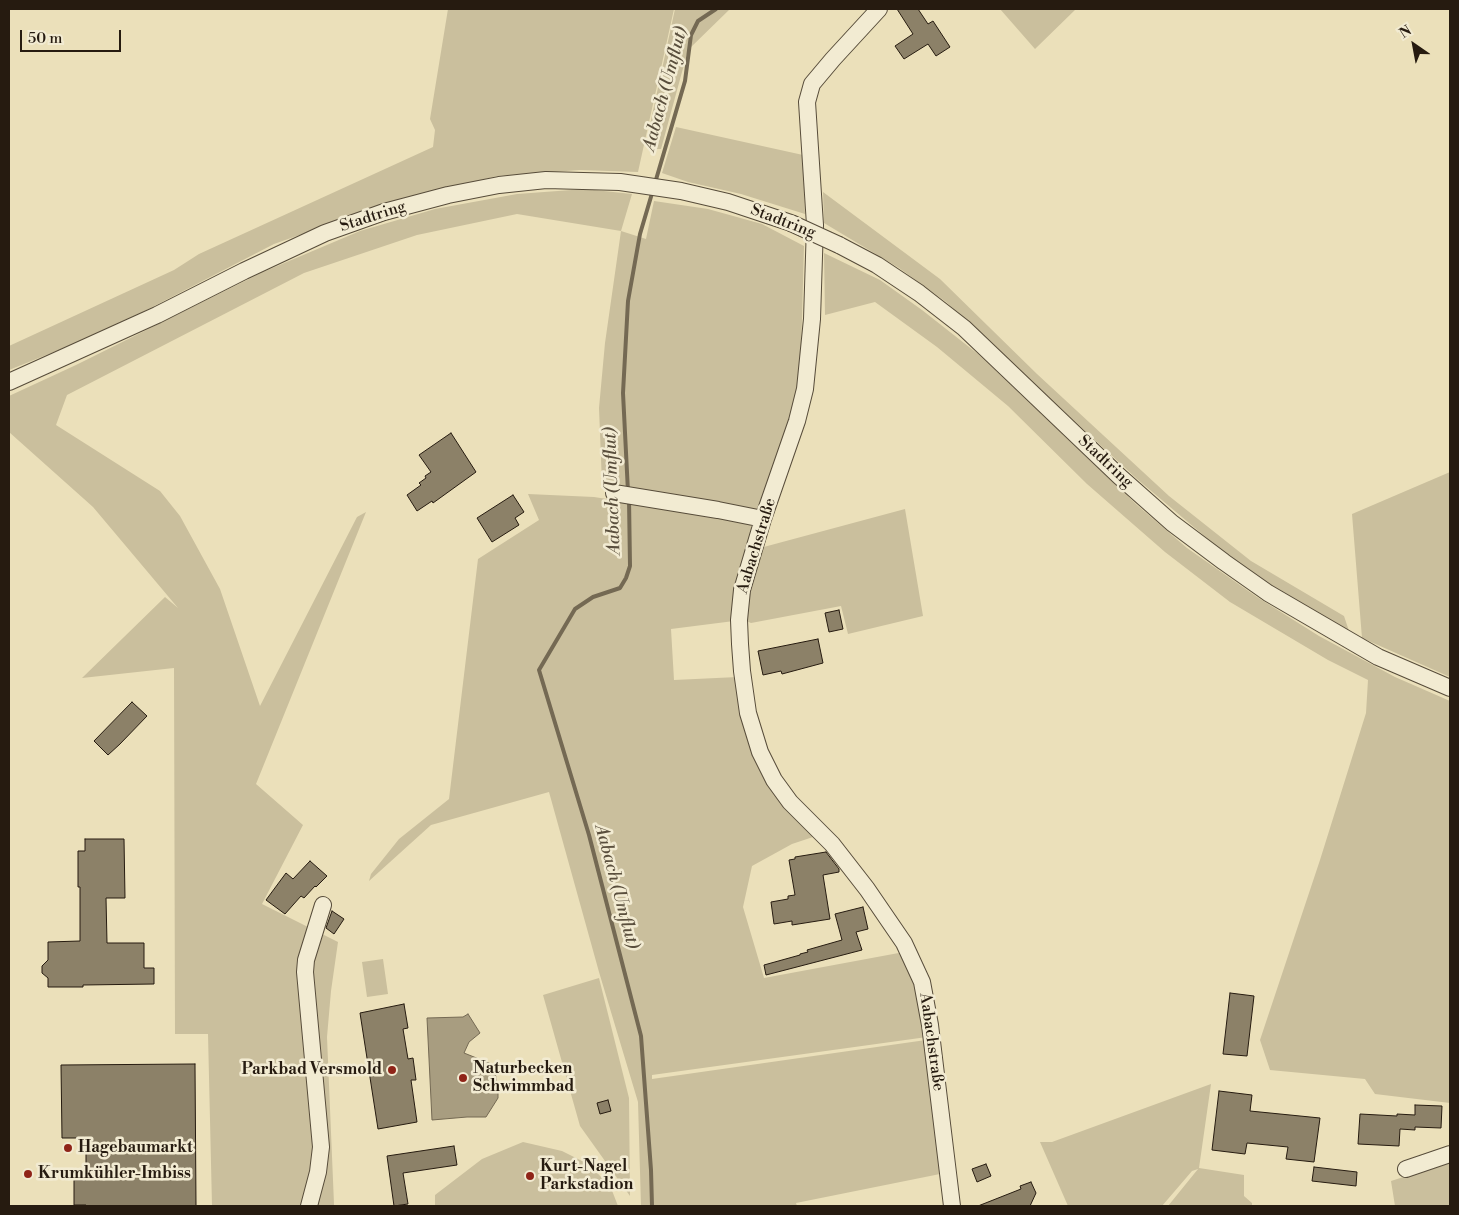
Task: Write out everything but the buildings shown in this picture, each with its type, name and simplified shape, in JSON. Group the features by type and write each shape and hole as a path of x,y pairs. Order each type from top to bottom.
{"street":[{"name":"Aabachstraße","path":"879,9 812,84 807,102 815,225 810,345 805,389 742,590 739,620 742,671 748,714 760,752 774,780 790,802 832,844 867,889 904,943 922,982 930,1025 952,1206"},
{"name":"Stadtring","path":"9,382 157,315 325,233 384,212 448,195 546,180 620,182 680,191 728,202 791,223 877,265 919,293 964,328 1119,476 1172,523 1232,568 1268,593 1378,657 1450,688"},
{"path":"624,495 763,519"},
{"path":"309,1206 318,1172 321,1147 305,972 306,960 323,905"},
{"path":"1406,1168 1450,1154"}],"shaded area":[{"path":"448,9 674,9 638,172 580,170 497,176 387,204 274,244 106,331 9,370 9,346 174,270 199,254 433,147 435,130 430,119"},
{"path":"675,9 730,9 688,50 661,149 653,149 648,134"},
{"path":"1000,9 1076,9 1035,49"},
{"path":"676,127 803,155 805,214 741,194 688,182 662,173"},
{"path":"585,189 632,194 621,231 517,214 417,235 304,273 67,395 56,425 160,491 180,516 220,589 260,706 357,517 366,512 256,784 303,825 262,904 338,942 327,1037 334,1206 212,1206 208,1034 175,1034 174,668 82,678 165,597 178,608 93,507 9,432 9,396 76,365 263,272 360,231 435,209 517,194"},
{"path":"823,192 940,279 1037,374 1169,496 1251,561 1344,616 1349,631 1280,591 1228,556 1137,479 946,302 899,268 824,223"},
{"path":"654,201 708,209 762,224 804,246 800,390 756,514 602,484 599,408 605,343 621,231 646,239"},
{"path":"824,253 880,280 978,354 1137,505 1187,548 1257,597 1319,636 1395,677 1450,701 1450,1103 1375,1094 1365,1079 1270,1070 1260,1040 1320,860 1366,713 1368,680 1328,660 1230,602 1165,552 1087,484 1008,406 937,347 875,302 825,315"},
{"path":"1450,472 1450,677 1362,638 1352,514"},
{"path":"528,494 594,497 749,521 754,535 734,621 671,629 674,680 738,677 752,735 819,835 792,844 752,866 743,907 764,978 904,952 920,995 927,1037 652,1075 652,1079 926,1040 940,1174 796,1203 797,1206 641,1206 638,1102 599,972 549,792 431,825 369,881 371,874 399,839 449,799 478,559 539,520"},
{"path":"905,509 923,616 848,634 841,606 751,623 744,620 745,600 760,548"},
{"path":"383,959 388,994 367,997 362,962"},
{"path":"599,978 629,1098 630,1196 580,1126 543,995"},
{"name":"Naturbecken Schwimmbad","path":"468,1014 480,1033 469,1042 464,1053 494,1065 498,1098 486,1117 432,1120 427,1018 463,1017"},
{"path":"1211,1084 1199,1168 1244,1175 1244,1196 1252,1203 1252,1206 1168,1206 1198,1169 1192,1171 1162,1206 1068,1206 1040,1142 1052,1142"},
{"name":"Kurt-Nagel Parkstadion","path":"523,1142 562,1151 590,1165 611,1188 618,1206 435,1206 435,1195 482,1159"},
{"path":"1450,1162 1450,1206 1395,1206 1391,1181"}],"waterway":[{"name":"Aabach (Umflut)","path":"655,183 685,81 691,35 698,21 716,9"},
{"name":"Aabach (Umflut)","path":"628,492 623,393 628,301 640,234 653,190"},
{"name":"Aabach (Umflut)","path":"629,499 630,566 626,578 620,588 593,597 575,609 539,670 589,835 641,1036 652,1206"}],"place":[{"name":"Parkbad Versmold","path":"392,1070"},
{"name":"Naturbecken Schwimmbad","path":"463,1078"},
{"name":"Hagebaumarkt","path":"68,1148"},
{"name":"Krumkühler-Imbiss","path":"28,1174"},
{"name":"Kurt-Nagel Parkstadion","path":"530,1176"}]}
